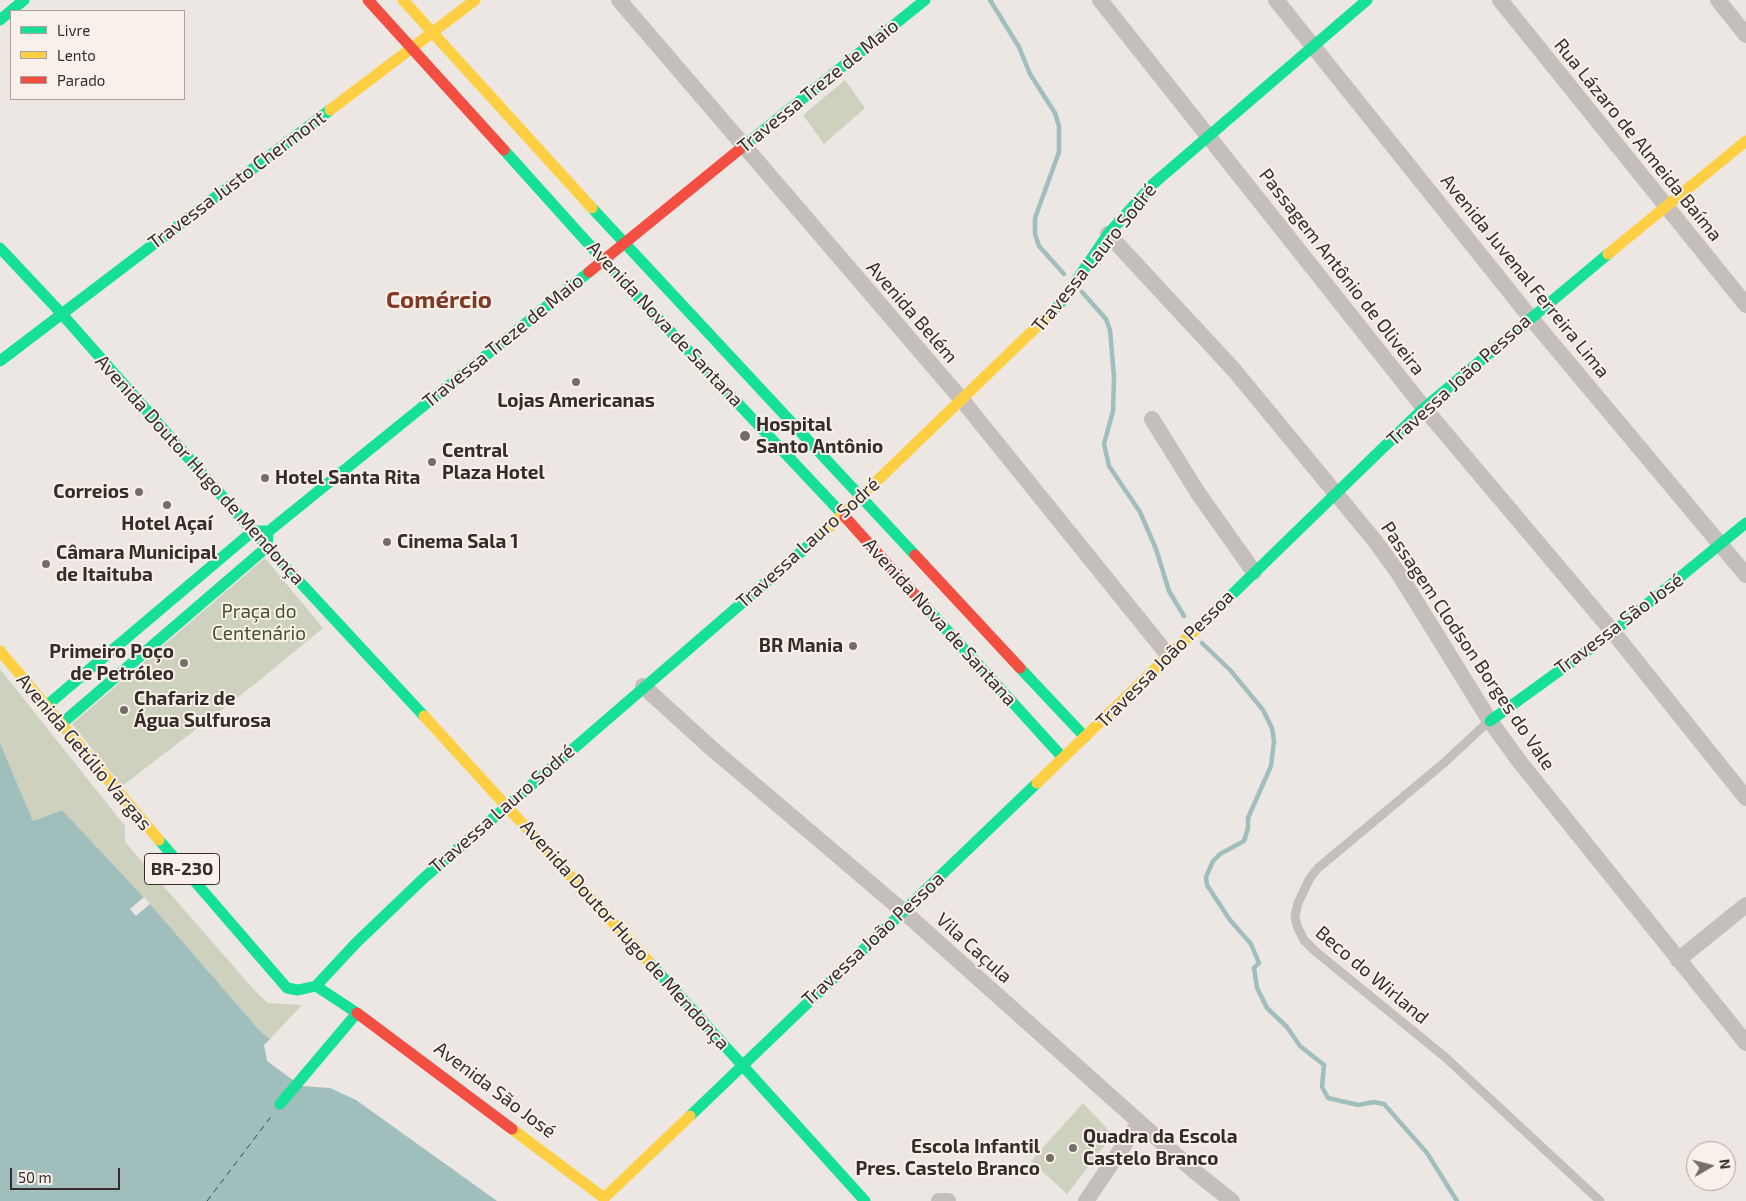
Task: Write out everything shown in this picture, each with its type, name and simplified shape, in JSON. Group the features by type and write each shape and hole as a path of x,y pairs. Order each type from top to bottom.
{"street":[{"path":"12,10 24,0"},
{"name":"Avenida Nova de Santana","path":"368,0 603,260 680,322 723,368 843,515 1085,737"},
{"name":"Avenida Nova de Santana","path":"403,0 624,244 680,322 723,368 862,496 940,602 1063,758"},
{"name":"Travessa Justo Chermont","path":"0,361 430,32 475,0"},
{"name":"Avenida Belém","path":"619,0 962,400 1168,655"},
{"name":"Travessa Treze de Maio","path":"269,531 925,0"},
{"name":"Passagem Antônio de Oliveira","path":"1100,0 1424,408 1613,632 1746,798"},
{"name":"Avenida Juvenal Ferreira Lima","path":"1276,0 1530,317 1746,575"},
{"name":"Travessa Lauro Sodré","path":"316,986 390,910 507,805 843,515 1030,335 1063,300 1108,234 1152,184 1312,45 1367,0"},
{"name":"Rua Lázaro de Almeida Baíma","path":"1500,0 1746,305"},
{"path":"1718,0 1746,35"},
{"path":"0,20 10,12"},
{"name":"Travessa João Pessoa","path":"606,1200 742,1064 1085,737 1424,408 1530,317 1746,142"},
{"name":"Passagem Clodson Borges do Vale","path":"1108,234 1234,370 1399,574 1490,721 1549,800 1746,1042"},
{"name":"Avenida Doutor Hugo de Mendonça","path":"0,248 61,314 267,547 507,805 865,1201"},
{"path":"1152,419 1198,493 1254,572"},
{"name":"Travessa São José","path":"1490,721 1613,632 1746,523"},
{"path":"45,707 253,531 269,531 267,547 60,725"},
{"path":"164,606 180,623"},
{"name":"Avenida Getúlio Vargas","path":"0,651 60,725 276,978 287,988 298,990 316,986"},
{"name":"Vila Caçula","path":"643,686 710,748 903,911 1138,1123 1232,1201"},
{"path":"1678,960 1746,905"},
{"name":"Avenida São José","path":"316,986 357,1013 606,1200"},
{"path":"280,1104 357,1013"},
{"path":"1086,1201 1138,1123"},
{"path":"939,1201 948,1201"}],"lane":[{"name":"Beco do Wirland","path":"1490,721 1445,762 1318,868 1310,878 1298,903 1297,926 1304,940 1315,951 1451,1063 1600,1201"}],"green space":[{"path":"845,80 865,108 824,144 803,115"},
{"name":"Praça do Centenário","path":"265,558 323,628 255,684 122,786 72,724"},
{"path":"0,669 125,826 125,842 256,992 268,1003 302,1005 270,1039 260,1031 150,904 62,810 33,821 0,743"},
{"name":"Quadra da Escola Castelo Branco","path":"1083,1103 1113,1135 1067,1194 1031,1161"}],"water":[{"path":"0,743 33,821 62,810 150,904 260,1031 270,1039 264,1045 267,1061 301,1086 330,1088 356,1100 497,1201 0,1201"}],"pier":[{"path":"144,897 150,904 136,916 130,909"}],"waterway":[{"path":"990,0 1019,47 1030,74 1055,113 1059,126 1059,152 1035,218 1035,234 1039,246 1064,274"},
{"path":"1082,292 1106,319 1110,330 1114,377 1113,411 1104,444 1109,466 1140,512 1156,549 1169,591 1184,616"},
{"path":"1202,643 1231,671 1263,710 1272,728 1274,741 1271,766 1248,818 1248,828 1244,841 1220,854 1213,861 1206,877 1207,885 1230,920 1251,944 1259,963 1254,968 1257,988 1267,1008 1287,1027 1300,1046 1324,1065 1322,1087 1328,1098 1358,1105 1374,1102 1384,1104 1427,1153 1457,1201"}],"ferry route":[{"path":"207,1201 273,1114"}],"traffic: fast":[{"path":"12,10 24,0"},
{"path":"740,149 925,0"},
{"path":"1053,311 1063,300 1108,234 1153,184 1367,0"},
{"path":"0,20 10,12"},
{"path":"0,361 330,110"},
{"path":"504,150 603,260 845,517"},
{"path":"592,208 915,555"},
{"path":"0,248 61,313 258,537 424,716"},
{"path":"1216,610 1424,408 1608,254"},
{"path":"45,707 253,531 269,531 589,272"},
{"path":"1490,721 1613,632 1746,523"},
{"path":"316,986 356,943 425,877 824,532"},
{"path":"60,725 267,547 268,533"},
{"path":"924,605 1063,758"},
{"path":"1020,668 1085,737"},
{"path":"690,1116 1037,783"},
{"path":"159,840 287,988 298,990 316,986 357,1013 280,1104"},
{"path":"649,962 865,1201"}],"traffic: slow":[{"path":"403,0 592,208"},
{"path":"330,110 475,0"},
{"path":"1608,254 1746,141"},
{"path":"824,532 1053,311"},
{"path":"1037,783 1216,610"},
{"path":"0,651 159,840"},
{"path":"424,716 649,962"},
{"path":"512,1129 604,1198 690,1116"}],"traffic: jam":[{"path":"368,0 504,150"},
{"path":"589,272 740,149"},
{"path":"845,517 924,605"},
{"path":"915,555 1020,668"},
{"path":"357,1013 512,1129"}],"place":[{"name":"Lojas Americanas","path":"576,382"},
{"name":"Hospital Santo Antônio","path":"745,436"},
{"name":"Central Plaza Hotel","path":"432,462"},
{"name":"Hotel Santa Rita","path":"265,478"},
{"name":"Correios","path":"139,492"},
{"name":"Hotel Açaí","path":"167,505"},
{"name":"Cinema Sala 1","path":"387,542"},
{"name":"Câmara Municipal de Itaituba","path":"46,564"},
{"name":"BR Mania","path":"853,646"},
{"name":"Primeiro Poço de Petróleo","path":"184,663"},
{"name":"Chafariz de Água Sulfurosa","path":"124,710"},
{"name":"Quadra da Escola Castelo Branco","path":"1073,1148"},
{"name":"Escola Infantil Pres. Castelo Branco","path":"1050,1158"}],"district":[{"name":"Comércio","path":"439,300"}]}
